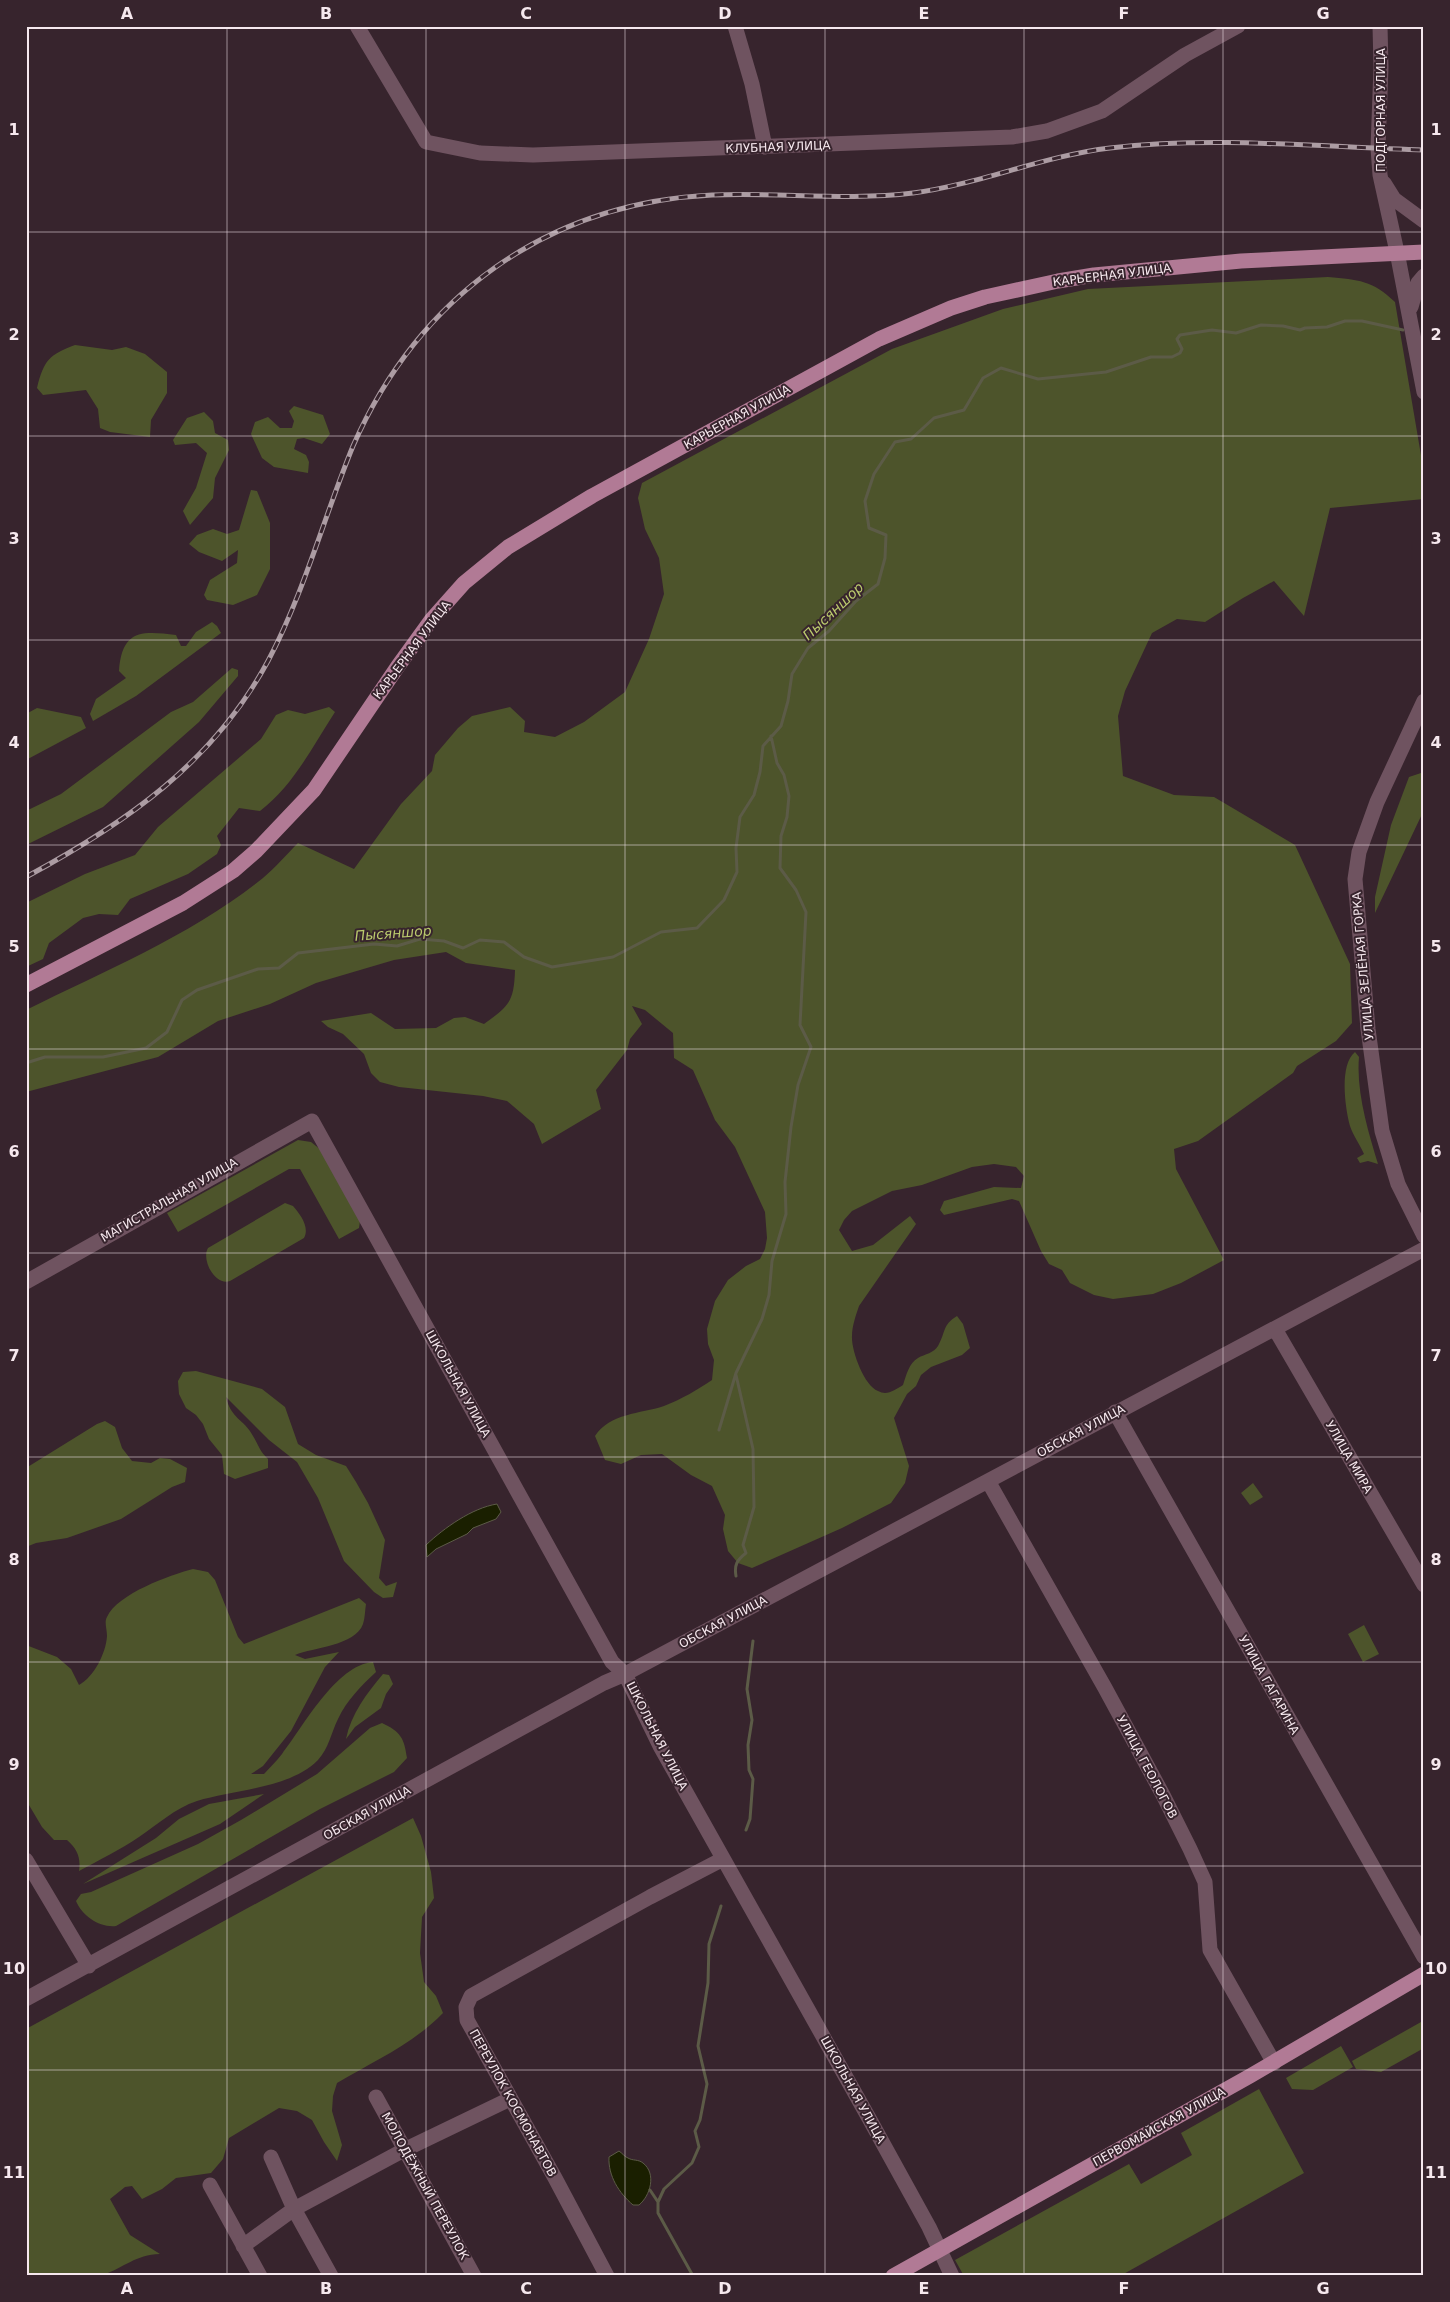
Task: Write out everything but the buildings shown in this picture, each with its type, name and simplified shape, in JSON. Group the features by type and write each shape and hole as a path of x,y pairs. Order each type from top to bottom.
{"main road":[{"name":"КАРЬЕРНАЯ УЛИЦА","path":"26,985 211,887 256,852 314,790 387,681 432,619 464,584 486,564 540,526 584,500 879,339 951,308 985,297 1067,280 1241,261 1424,252"},
{"name":"ПЕРВОМАЙСКАЯ УЛИЦА","path":"893,2276 1274,2063 1424,1974"}],"street":[{"name":"КЛУБНАЯ УЛИЦА","path":"357,26 426,142 480,153 533,155 1012,137 1047,131 1102,111 1185,55 1238,26"},
{"path":"735,26 752,84 765,147"},
{"name":"ПОДГОРНАЯ УЛИЦА","path":"1380,26 1381,67 1378,148 1380,175 1397,252"},
{"path":"1380,175 1394,199 1424,221"},
{"path":"1397,252 1424,392"},
{"path":"1409,314 1414,292 1424,276"},
{"name":"УЛИЦА ЗЕЛЁНАЯ ГОРКА","path":"1424,701 1377,802 1359,852 1355,879 1367,1019 1382,1131 1398,1184 1424,1236"},
{"name":"МАГИСТРАЛЬНАЯ УЛИЦА","path":"26,1282 266,1145 312,1121"},
{"name":"ШКОЛЬНАЯ УЛИЦА","path":"312,1121 612,1662 625,1674 660,1746 866,2112 952,2276"},
{"name":"ОБСКАЯ УЛИЦА","path":"26,2000 604,1683 625,1674 1424,1249"},
{"name":"УЛИЦА МИРА","path":"1275,1328 1424,1585"},
{"name":"УЛИЦА ГАГАРИНА","path":"1115,1412 1424,1957"},
{"name":"УЛИЦА ГЕОЛОГОВ","path":"988,1481 1114,1705 1190,1849 1205,1882 1210,1950 1274,2063"},
{"name":"ПЕРЕУЛОК КОСМОНАВТОВ","path":"607,2276 467,2020 466,2007 471,1996 723,1859"},
{"path":"26,1860 89,1966"},
{"name":"МОЛОДЁЖНЫЙ ПЕРЕУЛОК","path":"376,2097 474,2276"},
{"path":"243,2246 294,2209 404,2150 510,2099"},
{"path":"271,2157 294,2209 331,2276"},
{"path":"210,2185 260,2276"}],"shaded area":[{"path":"1328,277 1364,282 1379,289 1395,302 1424,473 1424,499 1330,508 1304,616 1274,581 1205,622 1177,619 1152,633 1125,691 1118,716 1123,776 1174,795 1214,797 1295,845 1350,964 1352,1023 1336,1041 1297,1066 1293,1073 1198,1141 1174,1149 1176,1169 1224,1260 1181,1283 1153,1294 1113,1299 1094,1295 1070,1283 1062,1270 1049,1264 1041,1251 1019,1201 1012,1199 944,1215 940,1210 944,1201 994,1187 1021,1188 1024,1176 1016,1167 994,1164 972,1167 922,1185 892,1191 852,1211 844,1220 839,1230 852,1251 873,1245 910,1216 916,1224 859,1306 853,1324 852,1342 859,1367 873,1388 885,1393 891,1392 903,1385 912,1363 936,1348 947,1326 957,1316 963,1324 970,1348 962,1355 931,1367 921,1375 916,1386 907,1394 894,1418 909,1466 905,1483 891,1503 842,1528 752,1568 738,1563 728,1551 723,1529 725,1515 712,1486 691,1475 662,1454 641,1455 621,1464 605,1460 595,1436 601,1428 626,1415 655,1409 671,1403 712,1380 714,1360 708,1344 707,1329 715,1301 728,1280 746,1266 760,1259 765,1249 767,1238 765,1212 735,1147 715,1120 693,1070 674,1058 673,1033 645,1010 632,1006 642,1024 630,1039 627,1050 596,1090 601,1109 542,1144 534,1124 507,1101 483,1096 399,1087 380,1082 371,1073 364,1054 343,1034 328,1027 321,1021 371,1013 395,1029 436,1028 454,1018 465,1017 484,1024 505,1007 508,1002 513,989 515,970 466,963 446,952 394,960 316,983 270,1004 218,1021 158,1057 26,1092 26,1010 118,966 208,917 263,878 298,843 354,869 401,804 432,771 435,755 458,728 472,716 510,707 525,721 524,732 555,737 584,722 625,692 649,639 664,594 659,558 645,529 638,498 642,483 892,349 1003,309 1088,289"},
{"path":"75,345 112,350 126,347 145,354 167,372 167,393 151,420 150,437 110,432 100,428 98,409 86,390 43,395 37,388 42,371 49,360 59,352"},
{"path":"294,406 323,415 330,434 322,444 304,438 297,439 294,449 306,455 309,462 308,473 274,467 262,458 251,434 255,422 268,417 280,428 292,428 294,421 289,411"},
{"path":"204,412 213,421 215,433 228,440 229,450 215,478 213,498 190,525 183,511 196,488 207,453 196,443 175,445 173,440 187,418"},
{"path":"251,490 257,491 270,523 270,569 257,595 233,605 207,600 204,595 210,580 237,563 238,550 222,561 199,552 189,544 197,535 213,529 227,534 239,530"},
{"path":"212,622 221,633 136,696 93,721 90,714 96,699 126,678 119,671 124,647 129,640 136,636 153,633 176,635 181,646 186,646 196,632"},
{"path":"232,668 238,670 238,676 199,722 103,807 26,845 26,811 61,794 171,712 193,702"},
{"path":"329,707 335,712 283,790 260,811 239,808 217,836 221,845 217,854 188,874 130,899 118,915 99,914 83,918 49,943 43,959 26,967 26,903 85,874 135,855 158,827 261,739 276,715 288,710 305,714"},
{"path":"37,708 81,717 86,728 26,760 26,714"},
{"path":"1424,772 1424,810 1375,913 1375,897 1391,825 1409,777"},
{"path":"1355,1052 1359,1057 1361,1098 1378,1164 1368,1161 1360,1163 1357,1158 1364,1154 1351,1129 1348,1118 1345,1098 1345,1076 1350,1058"},
{"path":"298,1140 311,1142 321,1150 360,1221 359,1228 339,1239 300,1169 289,1169 178,1232 167,1213"},
{"path":"285,1203 293,1206 301,1217 306,1229 304,1238 230,1281 224,1282 219,1280 208,1265 206,1253 208,1248"},
{"path":"196,1371 262,1389 285,1407 298,1444 316,1455 346,1466 368,1503 385,1540 379,1578 386,1586 397,1582 393,1597 383,1598 374,1592 344,1561 318,1498 297,1462 269,1440 226,1397 234,1415 246,1426 268,1459 268,1468 235,1479 224,1474 222,1455 209,1439 203,1424 196,1415 186,1408 179,1394 178,1381 183,1372"},
{"path":"105,1421 115,1427 122,1448 132,1461 151,1463 160,1458 170,1459 187,1468 185,1482 172,1487 121,1519 67,1538 36,1543 26,1547 26,1468 97,1424"},
{"path":"1253,1483 1263,1497 1250,1505 1241,1493"},
{"path":"497,1504 501,1512 496,1519 473,1528 467,1534 436,1549 427,1557 426,1545 441,1532 468,1514"},
{"path":"193,1569 208,1572 215,1580 238,1637 244,1644 359,1598 366,1604 363,1624 352,1637 333,1645 295,1655 305,1659 339,1652 325,1667 291,1731 263,1766 251,1774 264,1774 280,1757 333,1685 346,1674 359,1666 373,1662 376,1672 350,1699 338,1719 325,1750 318,1760 307,1769 293,1777 278,1782 189,1804 174,1812 139,1837 79,1871 79,1857 73,1847 67,1840 54,1840 42,1827 26,1800 26,1645 57,1657 71,1669 79,1685 90,1676 102,1657 107,1636 106,1619 113,1609 121,1601 145,1587"},
{"path":"1364,1625 1379,1654 1363,1662 1348,1634"},
{"path":"383,1674 389,1675 393,1684 386,1694 381,1708 355,1727 346,1739 356,1712"},
{"path":"382,1723 394,1729 404,1745 407,1758 394,1772 320,1809 116,1926 104,1925 92,1920 83,1912 76,1901 81,1894 91,1892 198,1844 241,1820 317,1774 370,1728"},
{"path":"264,1794 220,1824 83,1884 156,1838 179,1819 209,1804"},
{"path":"413,1818 421,1836 431,1872 434,1898 422,1917 420,1953 424,1982 436,1996 443,2013 406,2043 337,2083 333,2096 332,2111 342,2145 337,2161 312,2120 297,2111 279,2108 229,2138 223,2159 211,2173 176,2178 162,2189 142,2199 132,2186 125,2187 110,2199 130,2235 160,2254 137,2259 111,2272 97,2276 26,2276 26,2029"},
{"path":"1421,2022 1424,2027 1424,2048 1381,2072 1356,2069 1352,2061"},
{"path":"1341,2046 1353,2067 1313,2090 1292,2089 1286,2078"},
{"path":"1259,2089 1304,2173 1120,2276 964,2276 955,2260 1129,2164 1141,2184 1192,2155 1181,2133"},
{"path":"619,2151 627,2157 643,2163 650,2173 649,2191 639,2205 633,2205 628,2200 619,2190 612,2177 609,2157"}],"waterway":[{"name":"Пысяншор","path":"26,1063 45,1057 103,1057 146,1048 167,1032 182,1000 197,990 258,969 279,968 298,953 374,944 397,946 420,939 444,941 463,948 480,940 504,942 524,957 552,967 613,957 661,932 697,928 724,900 737,872 736,848 740,817 754,795 760,772 763,746 781,726 788,701 792,674 808,648 829,631 856,601 878,584 885,558 886,535 869,528 865,501 874,474 895,442 911,439 934,418 964,410 983,378 1001,368 1038,379 1106,372 1151,357 1172,357 1180,353 1182,349 1177,339 1180,335 1212,330 1236,333 1261,325 1283,326 1300,330 1327,327 1345,321 1362,321 1403,330"},
{"path":"719,1430 736,1373 762,1319 769,1295 772,1261 786,1214 785,1182 798,1085 811,1047 800,1025 806,912 796,890 780,868 781,836 787,817 789,796 784,775 777,763 771,736"},
{"path":"736,1375 753,1449 754,1507 743,1545 746,1553 737,1563 735,1569 736,1576"},
{"path":"746,1830 750,1819 753,1779 749,1770 748,1745 752,1720 747,1689 753,1641"},
{"path":"693,2276 658,2213 658,2202 664,2189 692,2163 699,2147 695,2131 700,2120 707,2084 698,2046 708,1983 709,1944 721,1906"},
{"path":"650,2190 658,2202"}],"railway":[{"path":"26,877 98,835 132,812 194,760 221,730 246,697 281,635 303,582 353,446 381,392 414,345 452,303 495,267 543,238 596,217 652,202 737,194 863,196 913,193 963,183 1060,157 1110,148 1188,143 1267,143 1424,150"}]}
